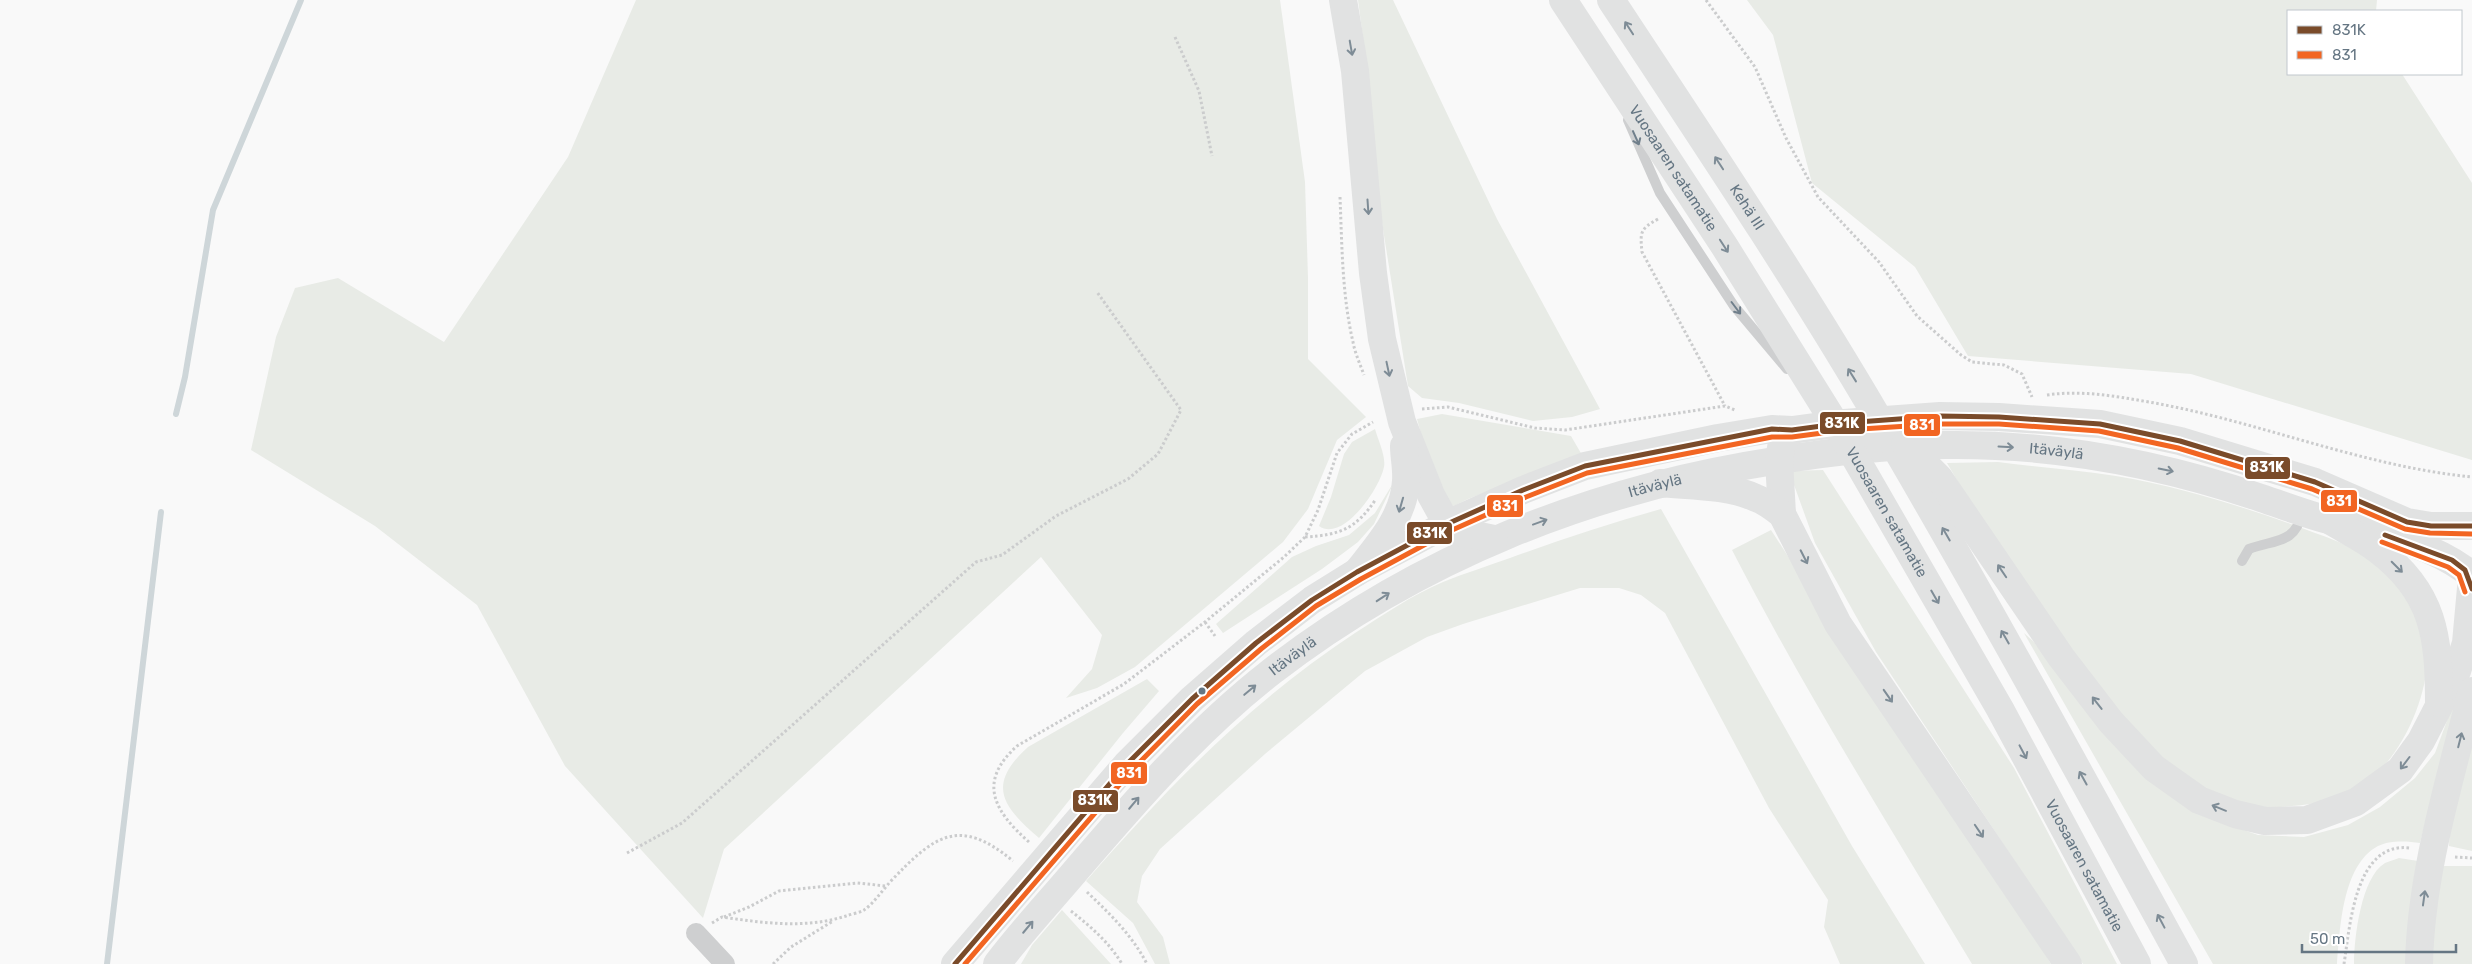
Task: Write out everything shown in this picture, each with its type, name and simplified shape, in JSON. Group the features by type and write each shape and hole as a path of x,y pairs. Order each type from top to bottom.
{"main road":[{"path":"1343,0 1355,71 1382,339 1408,416 1431,495 1448,524 1460,532 1494,539"},
{"name":"Vuosaaren satamatie","path":"1563,0 1595,46 1725,247 1841,433 2000,709 2137,964"},
{"name":"Kehä III","path":"1611,0 1734,187 1877,416"},
{"path":"1358,572 1390,528 1401,508 1406,480 1408,416"},
{"path":"1877,416 1939,478 2061,657 2111,722 2154,768 2199,800 2235,814 2265,821 2307,820 2356,802 2400,770 2422,741 2457,671 2466,643 2469,582 2465,555 2472,538"},
{"path":"1877,416 2022,667 2184,964"},
{"name":"Itäväylä","path":"955,964 1126,765 1192,699 1256,643 1312,600 1358,572 1448,524 1523,490 1585,466 1718,438 1772,429 1792,430 1940,416 1999,417 2100,424 2162,437 2240,458 2315,482 2407,522 2431,526 2472,526"},
{"path":"1782,514 1791,458 1782,442 1792,430"},
{"name":"Itäväylä","path":"997,964 1148,786 1220,716 1272,672 1342,623 1399,587 1494,539 1601,499 1660,483 1733,467 1853,450 1957,444 2020,448 2137,464 2190,476 2329,520 2374,532 2439,554 2469,582"},
{"path":"1660,483 1710,487 1747,495 1756,498 1782,514 1838,624 2068,964"},
{"path":"2329,520 2378,549 2416,588 2428,608 2439,663 2439,706"},
{"path":"2419,964 2419,936 2426,881 2472,691"}],"street":[{"path":"696,933 725,964"}],"lane":[{"path":"2242,561 2249,549 2292,536 2299,526 2303,512"}],"path":[{"path":"1706,0 1755,67 1786,138 1818,197 1879,262 1917,316 1961,355 1972,362 2004,365 2022,374 2032,397"},
{"path":"1175,37 1199,91 1212,156"},
{"path":"1340,187 1343,266 1349,316 1353,344 1366,379"},
{"path":"1658,219 1646,225 1640,234 1642,252 1725,406"},
{"path":"627,853 682,823 976,562 1002,555 1056,516 1128,479 1158,454 1181,410 1097,292"},
{"path":"1408,416 1432,407 1448,407 1535,428 1565,430 1702,409"},
{"path":"1034,846 1015,829 998,809 994,794 994,781 1004,759 1017,746 1124,684 1205,622 1284,557 1305,536 1318,510 1337,453 1352,434 1372,422"},
{"path":"1305,536 1328,536 1350,528 1366,514 1380,493"},
{"path":"1205,622 1215,636"},
{"path":"722,918 800,925 820,924 864,910 886,886 933,842 956,836 972,835 980,838 996,847 1020,866"},
{"path":"2344,964 2354,903 2370,865 2381,853 2392,849 2412,848"},
{"path":"696,933 722,918 749,907 779,891 857,883 886,886"},
{"path":"1084,889 1117,920 1138,947 1147,964"},
{"path":"1068,909 1097,932 1114,950 1122,964"},
{"path":"773,964 791,947 838,918"}],"shaded area":[{"path":"636,0 1280,0 1305,182 1308,359 1366,417 1337,440 1308,509 1283,542 1135,667 1097,688 1066,698 1092,669 1102,635 1041,557 724,849 703,918 565,766 477,605 375,526 251,450 276,337 295,288 338,278 444,342 568,157"},
{"path":"1358,0 1393,0 1497,219 1600,409 1572,417 1533,421 1459,403 1422,398 1408,386 1379,204 1366,61"},
{"path":"1747,0 2377,0 2376,10 2287,10 2287,75 2403,75 2472,183 2472,460 2191,374 1968,356 1915,267 1812,183 1773,35"},
{"path":"1442,414 1571,436 1582,455 1454,506 1448,504 1423,441 1417,419"},
{"path":"1375,429 1383,453 1384,463 1376,487 1359,511 1339,527 1329,529 1319,526 1331,497 1344,454 1352,442"},
{"path":"1998,462 2116,476 2189,492 2260,513 2330,538 2376,561 2394,577 2407,594 2421,624 2427,656 2426,674 2416,712 2397,749 2385,765 2372,779 2357,789 2341,796 2326,801 2282,807 2252,806 2222,798 2186,778 2152,748 2130,725 2075,656 2007,557 1947,463"},
{"path":"1823,470 2014,768 2117,964 2083,964 1876,652 1815,543 1789,471"},
{"path":"1395,480 1374,524 1358,542 1322,569 1223,633 1216,624 1292,557 1316,546 1349,535 1375,513"},
{"path":"1661,509 1852,846 1925,964 1840,964 1824,927 1828,900 1769,808 1665,613 1641,595 1619,588 1580,588 1427,637 1365,671 1265,754 1160,849 1142,876 1137,902 1163,937 1170,964 1155,964 1133,923 1086,881 1179,780 1245,718 1316,660 1376,619 1431,587 1451,579 1585,532"},
{"path":"1771,530 2051,964 1972,964 1818,707 1732,550"},
{"path":"2024,633 2034,642 2095,721 2226,824 2258,835 2304,837 2348,825 2380,807 2415,778 2435,753 2464,675 2420,843 2399,841 2383,844 2366,855 2357,868 2345,899 2337,964 2213,964"},
{"path":"1147,679 1159,691 1039,838 1016,816 1004,795 1003,784 1007,773 1015,761 1028,747"},
{"path":"2472,744 2472,851 2449,846 2450,826"},
{"path":"2399,858 2418,861 2410,964 2354,964 2355,940 2360,909 2370,881 2377,870 2385,863"},
{"path":"2442,866 2472,866 2472,964 2431,964 2432,938"},
{"path":"1062,910 1111,964 1021,964 1032,945"}],"waterway":[{"path":"176,414 185,377 213,210 301,0"},
{"path":"107,964 161,512"}],"transit line":[{"name":"831K","path":"955,964 1126,765 1192,699 1256,643 1312,600 1357,572 1447,524 1523,490 1585,466 1772,429 1792,430 1844,423 1940,416 1999,417 2100,424 2180,441 2315,482 2407,522 2431,526 2472,526"},
{"name":"831","path":"965,964 1132,770 1197,704 1261,649 1316,606 1361,579 1450,531 1526,497 1587,473 1772,437 1792,437 1845,430 1940,424 1999,424 2099,431 2178,448 2312,489 2405,529 2430,533 2472,534"},
{"name":"831K","path":"2385,535 2452,560 2465,570 2472,589"},
{"name":"831","path":"2382,542 2448,567 2459,575 2465,592"}]}
